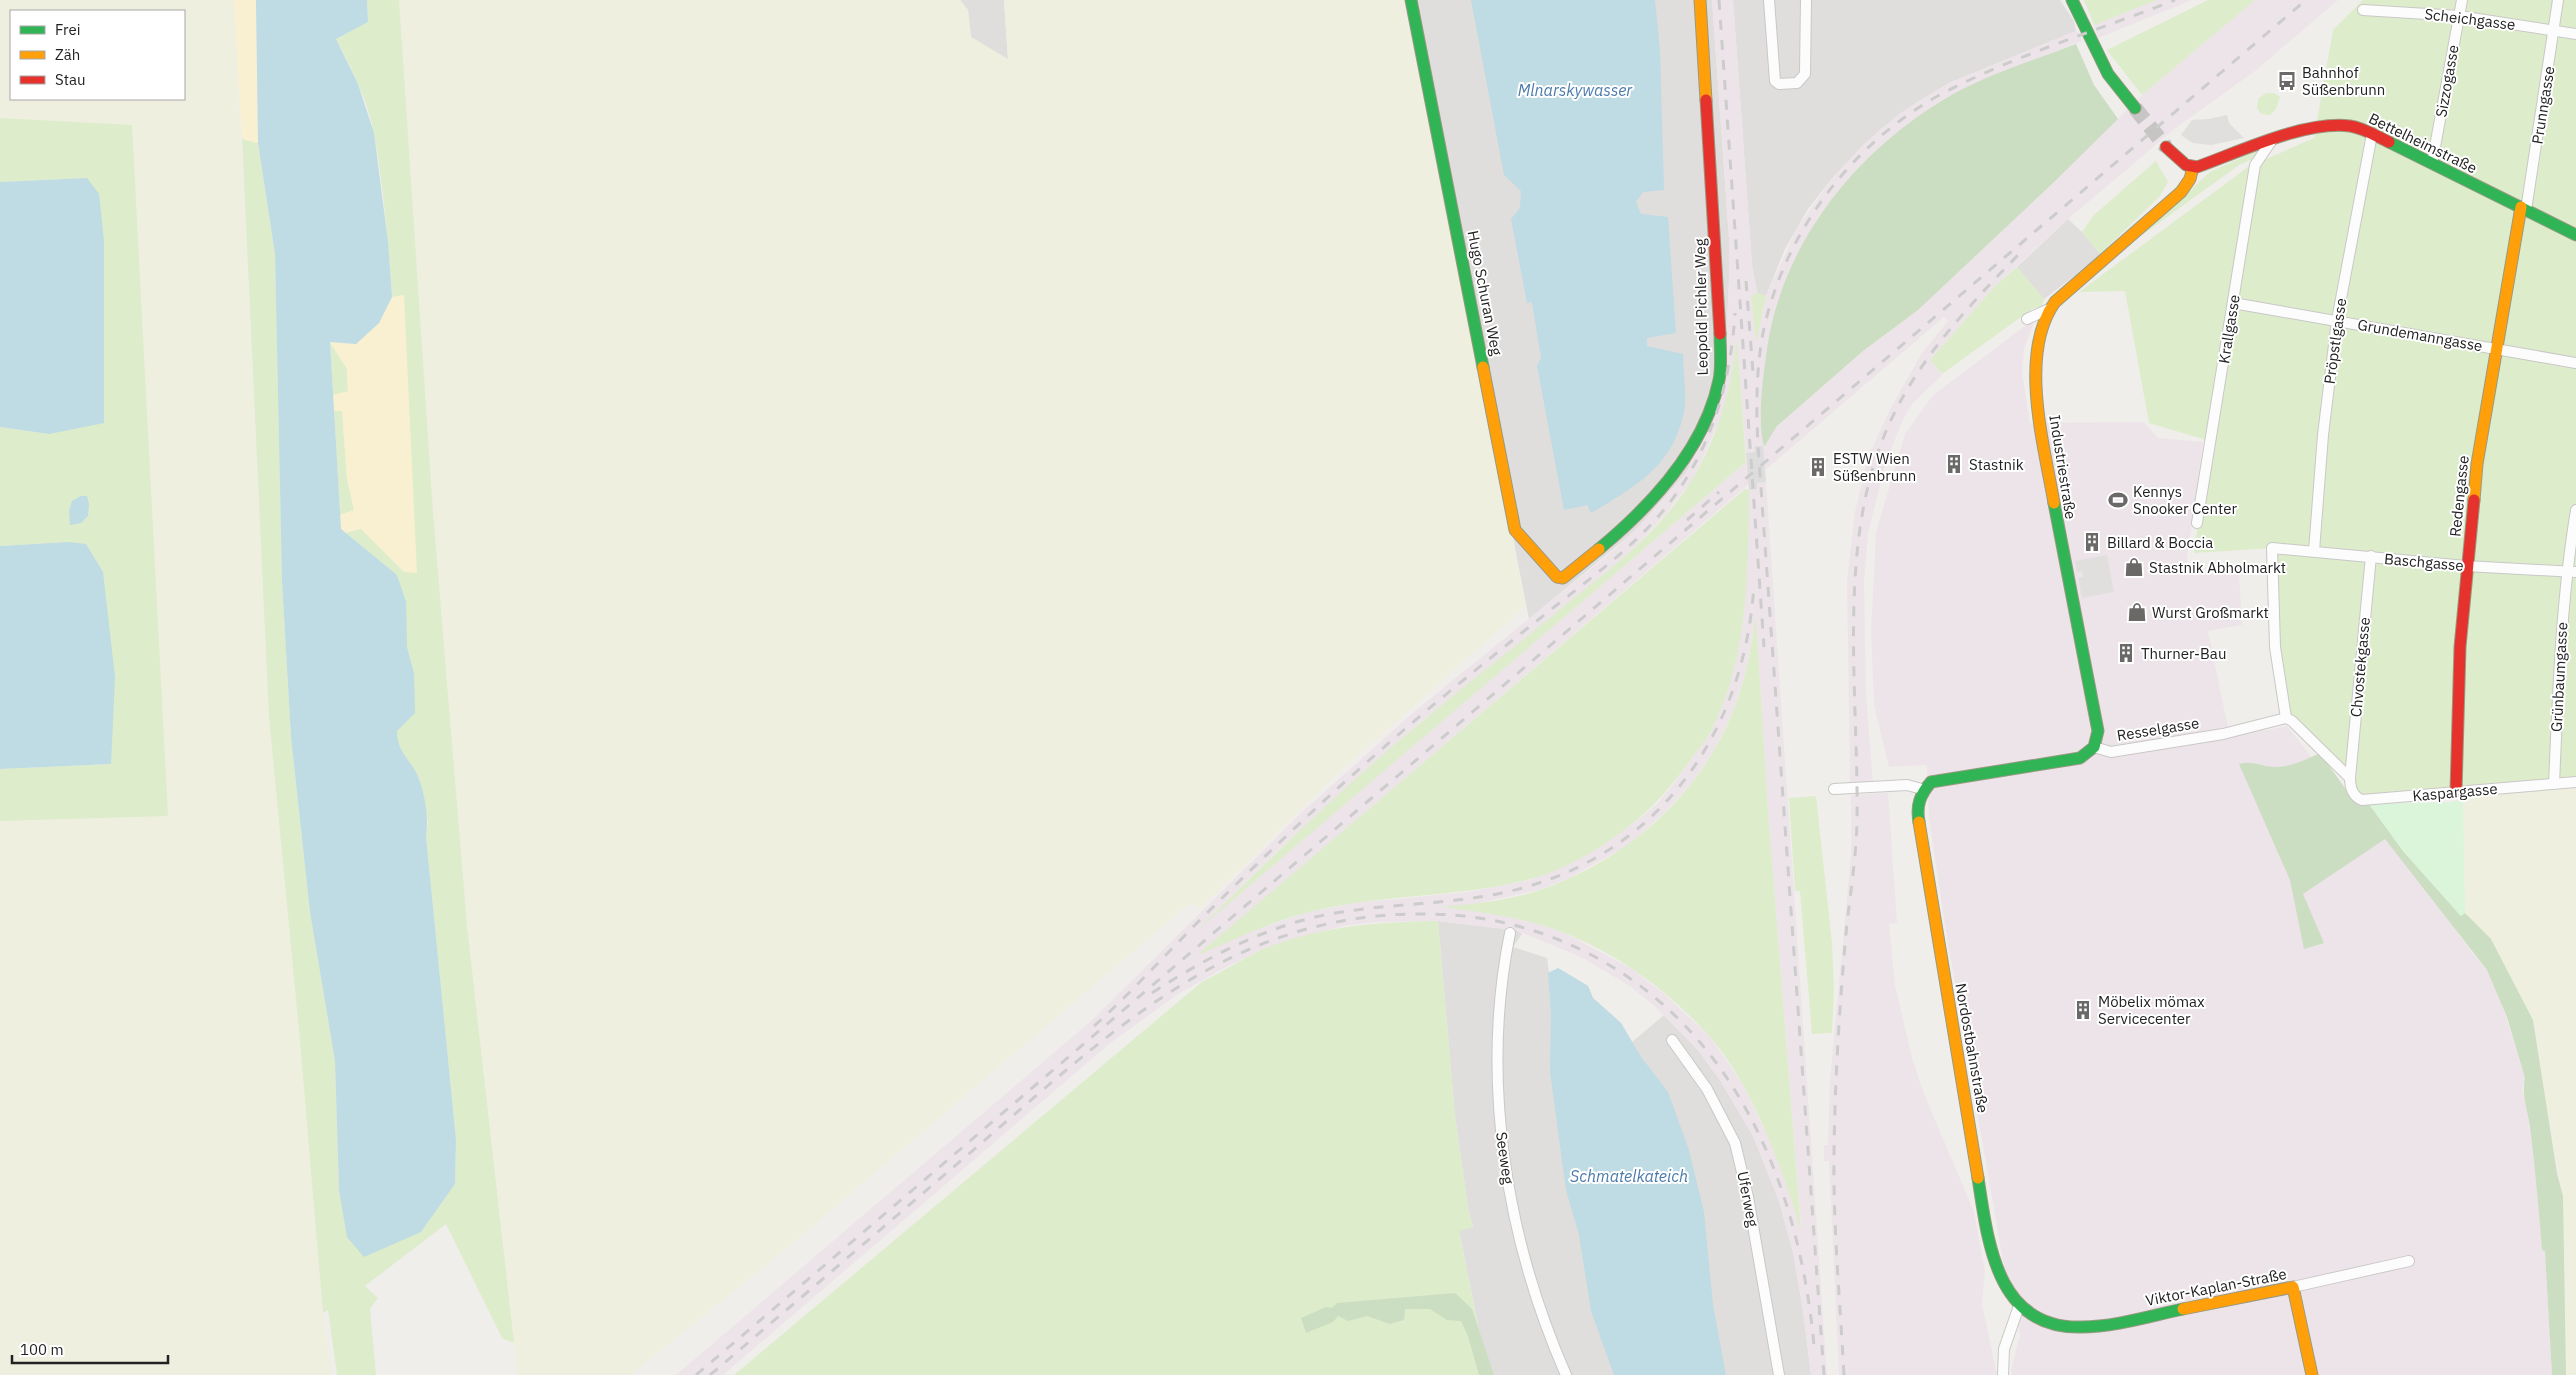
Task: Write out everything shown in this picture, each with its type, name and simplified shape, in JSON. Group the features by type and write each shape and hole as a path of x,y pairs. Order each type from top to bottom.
{"street":[{"name":"Hugo Schuran Weg","path":"1411,0 1515,530 1557,577"},
{"name":"Leopold Pichler Weg","path":"1557,577 1563,578 1633,521 1678,467 1690,452 1707,415 1719,379 1720,340 1700,0"},
{"path":"1769,0 1775,81 1778,84 1796,83 1805,74 1806,0"},
{"path":"2072,0 2108,74 2135,108"},
{"name":"Sizzogasse","path":"2432,163 2462,0"},
{"name":"Prunngasse","path":"2524,209 2558,0"},
{"name":"Scheichgasse","path":"2363,10 2459,16 2576,34"},
{"name":"Bettelheimstraße","path":"2193,168 2309,128 2334,125 2351,126 2432,163 2576,235"},
{"name":"Pröpstlgasse","path":"2314,551 2323,434 2337,320 2372,134"},
{"name":"Krallgasse","path":"2197,523 2255,165 2272,140"},
{"path":"2027,319 2050,309 2062,296 2181,192 2190,179 2193,168 2183,163 2166,147"},
{"name":"Redengasse","path":"2456,792 2460,647 2466,566 2477,464 2495,348 2524,209"},
{"name":"Grundemanngasse","path":"2233,303 2576,363"},
{"name":"Industriestraße","path":"2050,309 2038,342 2038,395 2065,568 2098,731 2094,747"},
{"name":"Grünbaumgasse","path":"2554,784 2558,672 2571,572 2576,510"},
{"name":"Baschgasse","path":"2286,718 2275,647 2272,548 2466,566 2571,572"},
{"name":"Chvostekgasse","path":"2350,778 2370,556"},
{"name":"Resselgasse","path":"2094,747 2111,752 2223,734 2286,718"},
{"name":"Kaspargasse","path":"2286,718 2292,721 2350,778 2352,790 2362,800 2576,782"},
{"path":"1834,790 1907,785 1922,789 1931,782 1942,779 2080,758 2094,747"},
{"name":"Nordostbahnstraße","path":"1922,789 1918,812 1987,1235 2000,1279 2019,1306 2030,1313"},
{"name":"Seeweg","path":"1510,933 1504,973 1498,1040 1503,1150 1511,1205 1520,1238 1548,1333 1566,1375"},
{"name":"Uferweg","path":"1672,1040 1707,1090 1735,1144 1748,1198 1778,1375"},
{"name":"Viktor-Kaplan-Straße","path":"2030,1313 2067,1327 2094,1327 2293,1287 2409,1261"},
{"path":"2293,1287 2312,1375"},
{"path":"2003,1375 2003,1360 2007,1336 2019,1306"}],"shaded area":[{"path":"960,0 1004,0 1008,60 971,37 968,10"},
{"path":"1407,0 1712,0 1729,239 1725,366 1699,447 1686,473 1636,530 1529,619"},
{"path":"1712,0 1733,0 1752,265 1757,293 1751,297 1756,341 1766,296 1797,228 1834,176 1864,144 1899,114 1949,83 2076,31 2079,32 2082,41 1980,82 1944,99 1818,217 1793,264 1777,306 1764,376 1763,446 1755,446 1755,452 1746,453 1737,341 1733,373 1722,415 1693,479 1665,515 1635,547 1600,578 1417,725 1279,849 1200,927 1764,447 1777,426 1863,351 1918,310 2052,184 2142,95 2255,0 2338,0 2255,71 2177,127 2068,219 1995,286 1930,360 1942,375 1912,404 1902,422 1886,462 1868,533 1864,582 1866,695 1873,783 1850,784 1847,581 1855,512 1868,457 1892,405 1922,353 1948,321 1944,317 1326,846 1264,927 1308,912 1355,903 1468,892 1530,880 1585,856 1638,820 1658,803 1711,731 1732,677 1742,628 1746,589 1749,490 1757,489 1757,483 1766,482 1827,1375 1811,1375 1793,1252 1779,1201 1764,1163 1753,1136 1720,1080 1698,1050 1652,1004 1631,987 1583,958 1508,927 1503,929 1438,921 1378,922 1343,926 1289,940 1259,951 1178,994 1108,1045 723,1375 676,1375 1091,1021 1301,813 1415,711 1615,549 1652,513 1686,473 1699,447 1725,366 1729,239","holes":["1756,620 1768,811 1801,1227 1774,1149 1742,1083 1710,1037 1663,993 1632,969 1563,932 1522,919 1483,912 1479,903 1539,890 1569,878 1629,845 1664,813 1691,784 1715,749 1733,712 1744,678"]},
{"path":"1733,0 2060,0 2074,21 2076,31 1949,83 1916,103 1881,129 1834,176 1808,209 1785,249 1766,296 1757,293 1752,265"},
{"path":"2157,0 2192,0 2098,38 2094,25"},
{"path":"2227,115 2229,123 2244,138 2211,145 2193,143 2181,135 2192,120"},
{"path":"2068,219 2082,232 2100,254 2089,265 2044,299 2017,267"},
{"path":"2030,322 2033,325 2024,349 2022,372 2030,423 2143,422 2158,438 2203,442 2185,573 2239,574 2242,625 2208,631 2230,737 2287,726 2379,842 2388,837 2470,950 2487,970 2499,994 2525,1078 2522,1089 2527,1108 2539,1202 2542,1250 2545,1251 2552,1375 2012,1375 2011,1370 2020,1335 2001,1250 1944,919 1929,818 1927,765 1889,767 1874,705 1871,631 1876,532 1905,434 1932,396"},
{"path":"2107,555 2114,592 2082,598 2078,578 2083,577 2082,571 2077,572 2075,561"},
{"path":"1888,793 1897,923 1889,924 1895,985 1912,1058 1924,1094 1974,1212 1985,1271 1982,1304 1997,1375 1839,1375 1829,1161 1824,1161 1824,1145 1828,1145 1830,1080 1851,854 1851,795"},
{"path":"1438,921 1517,930 1522,934 1513,947 1547,958 1549,973 1558,968 1588,986 1593,998 1621,1023 1632,1042 1664,1015 1698,1050 1720,1080 1753,1136 1779,1201 1793,1252 1811,1375 1488,1375 1459,1230 1473,1227 1468,1208 1455,1116"}],"green space":[{"path":"0,0 234,0 269,717 299,1030 323,1313 332,1375 0,1375"},
{"path":"367,0 399,0 433,512 467,926 514,1343 502,1338 446,1224 365,1286 378,1298 370,1309 376,1375 337,1375 328,1310 323,1313 299,1030 269,717 242,139 258,143 275,254 282,581 291,737 310,912 335,1061 339,1190 421,1232 455,1184 456,1140 426,836 428,822 419,778 397,744 397,731 414,673 407,647 397,575 346,533 361,528 404,572 404,295 392,297 383,195 368,109 359,85 336,39 368,22"},
{"path":"399,0 960,0 968,10 971,37 1008,59 1004,0 1403,0 1526,606 1337,774 1200,908 1190,903 786,1249 631,1375 517,1375 467,926 433,512"},
{"path":"2084,0 2157,0 2094,25"},
{"path":"2208,0 2255,0 2142,95 2107,50"},
{"path":"2363,0 2576,0 2576,782 2362,800 2292,721 2276,662 2272,548 2194,553 2210,441 2149,423 2125,291 2079,292 2248,167 2314,138 2333,30"},
{"path":"2076,44 2094,85 2118,119 1918,310 1863,351 1777,426 1764,447 1761,424 1761,398 1767,349 1775,310 1788,273 1806,238 1827,205 1852,175 1880,147 1910,122 1943,100 1991,76"},
{"path":"2266,93 2274,93 2280,97 2276,109 2270,115 2261,114 2257,108 2258,99"},
{"path":"0,118 132,125 168,816 0,821 0,769 111,764 86,545 68,542 0,546 0,427 49,434 87,178 0,182"},
{"path":"2259,150 2259,156 2239,165 2141,236 2210,172"},
{"path":"2156,161 2168,182 2160,196 2100,254 2082,232 2094,215"},
{"path":"2017,267 2044,299 2042,306 2032,309 1942,374 1930,360 1995,286"},
{"path":"1757,293 1766,296 1756,343 1751,296"},
{"path":"1737,337 1746,462 1194,933 1304,826 1361,774 1437,709 1617,563 1651,532 1693,478 1710,444 1728,392"},
{"path":"330,342 347,369 348,392 333,395"},
{"path":"334,411 342,411 347,479 354,510 340,515"},
{"path":"1745,489 1749,490 1747,582 1744,613 1733,674 1724,703 1711,731 1703,743 1666,791 1640,817 1587,855 1539,877 1500,886 1363,902 1309,912 1266,926 1196,956"},
{"path":"1756,617 1768,811 1801,1230 1785,1181 1764,1128 1739,1078 1709,1036 1677,1004 1642,975 1603,951 1562,932 1517,919 1440,907 1503,899 1540,890 1601,862 1656,822 1679,798 1700,771 1718,743 1733,712 1741,689"},
{"path":"2320,753 2354,801 2359,804 2369,804 2403,851 2460,915 2465,913 2491,939 2533,1020 2557,1173 2563,1196 2566,1375 2552,1375 2545,1251 2542,1250 2532,1142 2524,1096 2525,1078 2507,1017 2487,970 2385,839 2303,894 2324,943 2304,949 2290,880 2239,764 2284,766 2300,762"},
{"path":"2576,782 2576,1375 2566,1375 2563,1196 2543,1089 2538,1044 2533,1020 2499,953 2491,939 2465,913 2463,791"},
{"path":"1816,796 1832,943 1834,990 1832,1033 1812,1034 1800,891 1795,891 1789,798"},
{"path":"2463,799 2465,913 2461,916 2403,851 2369,804 2452,802"},
{"path":"1438,921 1455,1116 1468,1208 1473,1227 1459,1231 1488,1375 734,1375 1203,981 1261,950 1304,935 1370,924"},
{"path":"1455,1293 1472,1309 1494,1375 1479,1375 1468,1336 1461,1321 1447,1320 1430,1309 1405,1309 1404,1320 1390,1324 1367,1316 1348,1321 1338,1316 1333,1322 1306,1333 1301,1318 1326,1307 1332,1308 1337,1303"}],"sand":[{"path":"234,0 256,0 258,143 242,139"},
{"path":"404,295 417,573 404,572 361,529 346,533 341,529 340,515 354,510 347,479 342,411 334,411 333,395 348,391 347,369 330,342 356,344 379,323 392,297"}],"water":[{"path":"256,0 367,0 368,22 336,39 358,84 374,133 388,242 392,297 379,323 356,344 330,342 341,529 397,575 406,602 407,647 414,673 415,713 397,731 399,746 416,772 426,807 426,836 456,1140 455,1184 421,1232 364,1257 347,1237 339,1190 335,1061 310,912 291,737 282,581 275,254 258,143"},
{"name":"Mlnarskywasser","path":"1471,0 1655,0 1660,50 1664,190 1643,192 1636,202 1641,214 1668,217 1676,333 1647,338 1647,346 1683,354 1685,405 1679,431 1661,461 1637,484 1591,513 1587,505 1564,510 1537,366 1541,358 1532,302 1527,303 1511,219 1520,208 1521,191 1504,175"},
{"path":"87,178 99,194 104,241 104,423 49,434 0,427 0,182"},
{"path":"81,496 87,496 89,504 88,516 81,523 70,525 69,511 72,501"},
{"path":"68,542 86,544 103,572 115,677 111,764 0,769 0,546"},
{"name":"Schmatelkateich","path":"1558,968 1588,986 1593,998 1621,1023 1641,1057 1668,1092 1689,1150 1704,1212 1713,1305 1726,1375 1614,1375 1591,1311 1579,1235 1566,1190 1550,1072 1551,1013 1548,973"}],"pier":[{"path":"1755,446 1763,446 1766,482 1757,483 1757,489 1749,490 1746,453 1755,452"}],"tunnel":[{"path":"2135,108 2166,147"}],"railway":[{"path":"1719,0 1764,647"},
{"path":"1824,1375 1758,446 1757,389 1763,333 1773,295 1788,259 1806,224 1828,192 1854,162 1882,135 1914,111 1947,91 1974,78 2030,54 2175,0"},
{"path":"696,1375 2306,0"},
{"path":"1844,1375 1836,1236 1834,1152 1840,1008 1857,823 1854,590 1858,543 1865,498 1877,455 1888,426 1902,398 1918,372 1955,323 2018,255"},
{"path":"1746,281 1753,373"},
{"path":"1094,1026 1251,870 1357,771 1448,693 1606,566 1664,510 1676,494 1701,452 1718,408 1725,385 1735,313"},
{"path":"1687,520 1719,492"},
{"path":"1152,993 1228,949 1290,924 1335,913 1502,893 1556,877 1605,852 1647,821 1682,783 1711,740 1732,691 1747,639 1754,584"},
{"path":"710,1375 1068,1068 1121,1027 1175,989 1231,958 1292,933 1357,918 1429,914 1457,915 1511,924 1563,941 1588,953 1612,966 1635,982 1675,1016 1710,1055 1739,1097 1763,1143 1782,1192 1797,1242 1807,1293 1814,1345"}],"traffic: fast":[{"path":"1411,0 1483,367"},
{"path":"2072,0 2108,74 2135,108"},
{"path":"2389,142 2576,235"},
{"path":"1599,549 1656,495 1689,452 1702,429 1712,405 1720,375 1720,334"},
{"path":"1919,822 1918,810 1920,801 1924,791 1931,782 2080,758 2094,747 2098,731 2054,503"},
{"path":"1978,1178 1986,1229 2001,1277 2014,1298 2030,1314 2053,1324 2094,1327 2183,1309"}],"traffic: slow":[{"path":"1700,0 1706,100"},
{"path":"2054,503 2037,400 2036,373 2038,347 2044,323 2055,302 2181,192 2190,179 2193,167"},
{"path":"2474,500 2477,464 2521,207"},
{"path":"1483,367 1515,530 1557,577 1563,578 1599,549"},
{"path":"1919,822 1978,1178"},
{"path":"2183,1309 2293,1287 2312,1375"}],"traffic: jam":[{"path":"1706,100 1720,334"},
{"path":"2166,147 2186,165 2197,167 2293,132 2333,125 2350,126 2365,130 2389,142"},
{"path":"2456,792 2460,647 2474,500"}],"place":[{"name":"Bahnhof Süßenbrunn","path":"2287,81"},
{"name":"Stastnik","path":"1954,464"},
{"name":"ESTW Wien Süßenbrunn","path":"1818,467"},
{"name":"Kennys Snooker Center","path":"2118,500"},
{"name":"Billard & Boccia","path":"2092,542"},
{"name":"Stastnik Abholmarkt","path":"2134,567"},
{"name":"Wurst Großmarkt","path":"2137,612"},
{"name":"Thurner-Bau","path":"2126,653"},
{"name":"Möbelix mömax Servicecenter","path":"2083,1010"}]}
